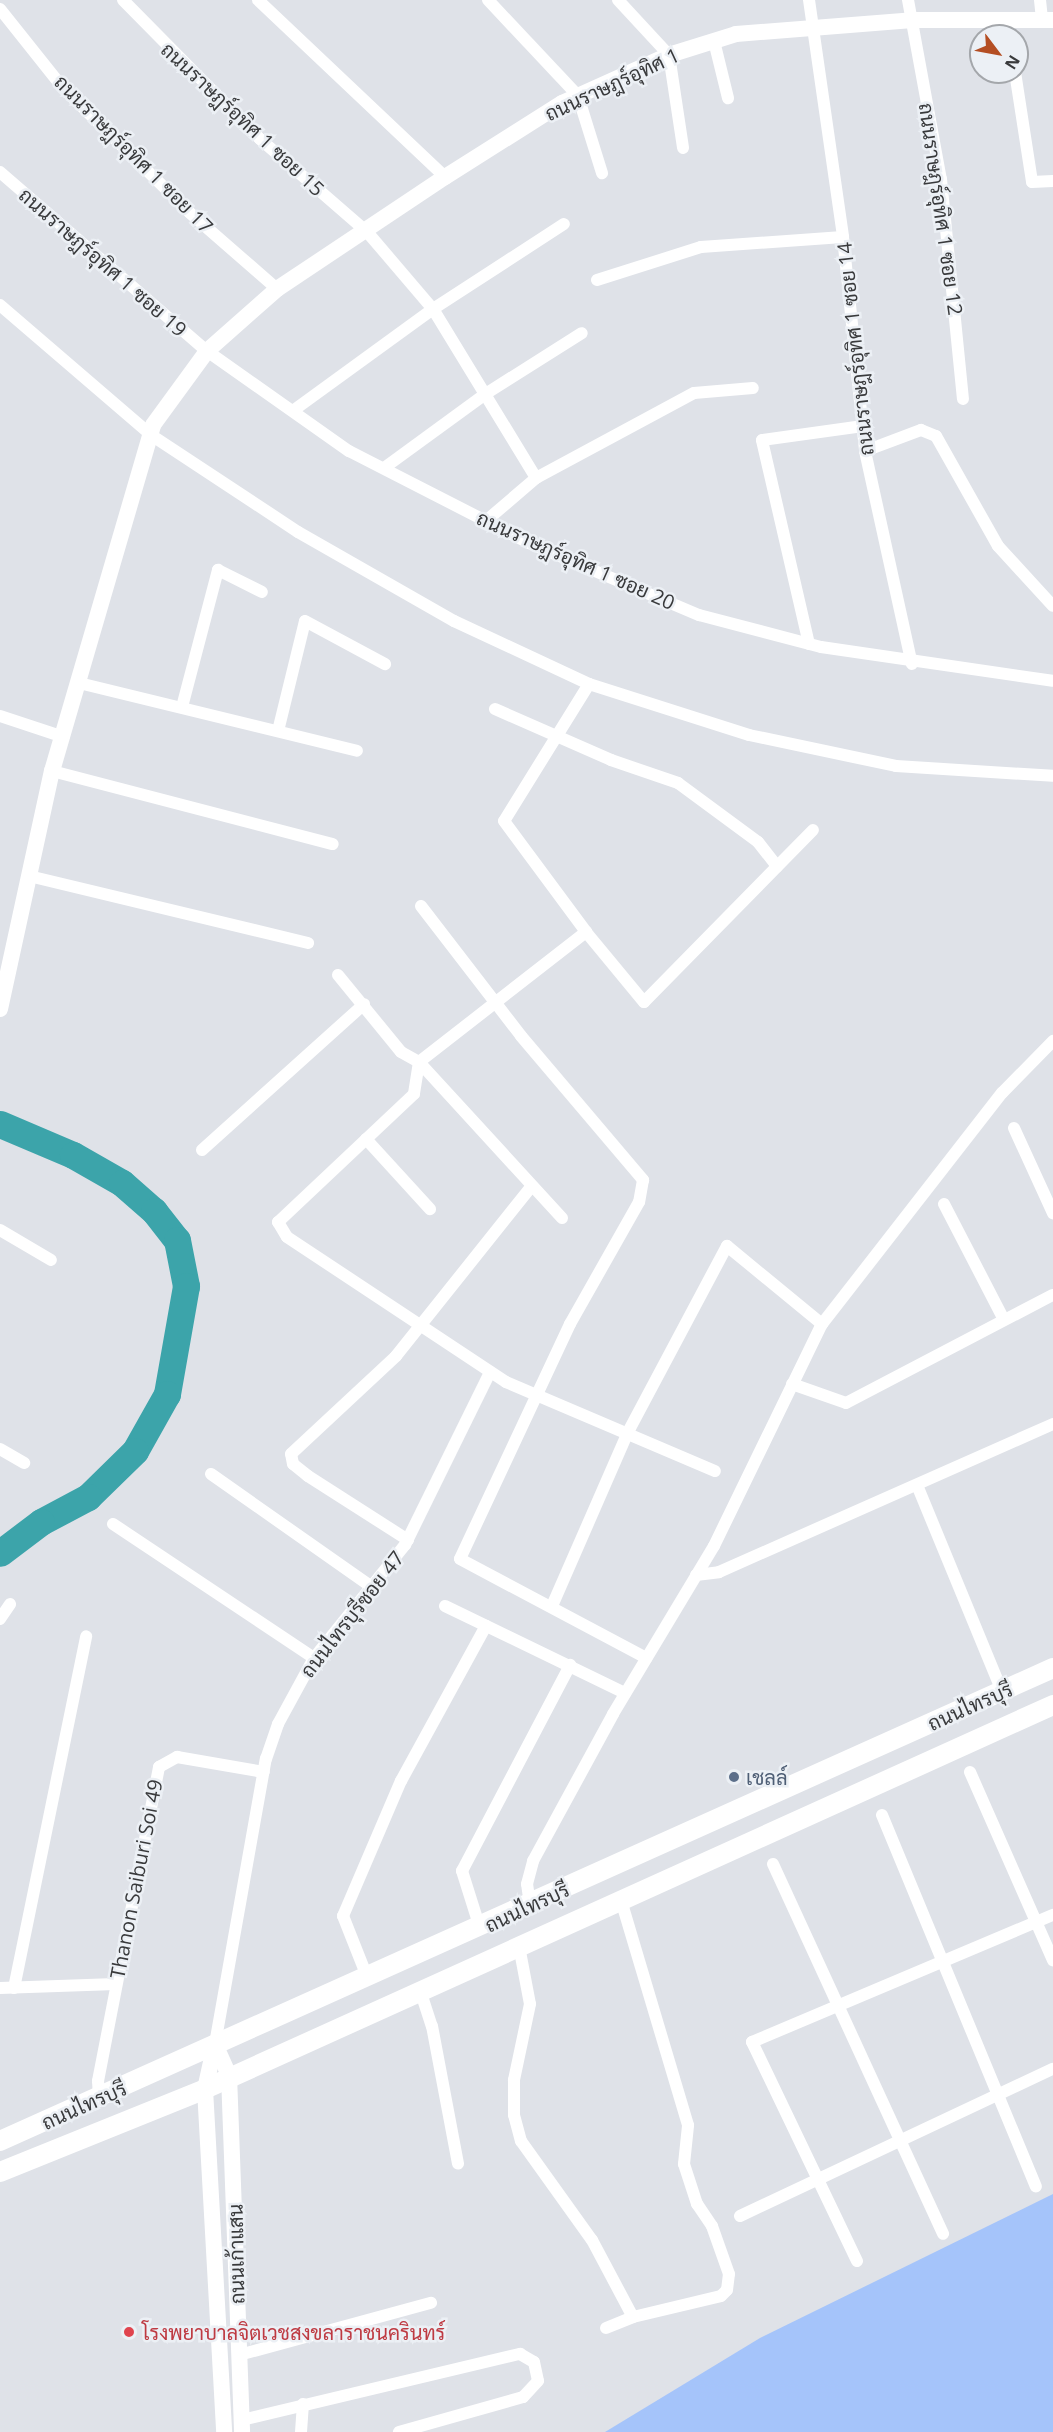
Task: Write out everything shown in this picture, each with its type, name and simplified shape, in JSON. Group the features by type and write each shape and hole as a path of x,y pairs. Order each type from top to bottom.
{"main road":[{"name":"ถนนไทรบุรี","path":"0,2141 480,1928 1053,1668"},
{"name":"ถนนไทรบุรี","path":"0,2172 205,2089 229,2075 1053,1706"}],"street":[{"name":"ถนนราษฎร์อุทิศ 1 ซอย 15","path":"123,0 260,139 368,233 433,309 487,393 536,478"},
{"path":"258,0 445,177"},
{"path":"489,0 578,96 602,173"},
{"path":"618,0 669,55 683,148"},
{"name":"ถนนราษฎร์อุทิศ 1 ซอย 14","path":"808,0 843,237 865,451 912,664"},
{"name":"ถนนราษฎร์อุทิศ 1 ซอย 12","path":"908,0 941,179 963,399"},
{"path":"1040,0 1048,20"},
{"name":"ถนนราษฎร์อุทิศ 1 ซอย 17","path":"0,9 63,88 190,213 277,289"},
{"name":"ถนนราษฎร์อุทิศ 1","path":"0,1009 52,771 64,737 151,435 207,351 277,289 368,233 445,177 578,96 669,55 736,34 813,30 912,20 969,25"},
{"name":"ถนนราษฎร์อุทิศ 1","path":"1028,24 1048,20"},
{"path":"714,41 728,98"},
{"path":"1017,84 1032,182 1053,181"},
{"name":"ถนนราษฎร์อุทิศ 1 ซอย 19","path":"0,172 207,351"},
{"path":"294,410 433,309 564,224"},
{"path":"597,280 701,248 843,237"},
{"path":"0,305 151,435 298,532 454,621 589,684 749,735 896,766 1053,776"},
{"path":"384,468 487,393 582,333"},
{"name":"ถนนราษฎร์อุทิศ 1 ซอย 20","path":"207,351 294,410 349,451 529,543 699,615 809,644 912,664 1053,681"},
{"path":"487,520 536,478 694,393 753,388"},
{"path":"809,644 762,440 862,426"},
{"path":"865,451 921,430 936,436 998,546 1053,606"},
{"path":"182,707 218,570 262,592"},
{"path":"278,731 305,621 385,664"},
{"path":"79,684 182,707 357,752"},
{"path":"589,684 560,736 504,821 585,932 644,1002 813,830"},
{"path":"495,709 678,783 758,842 777,866"},
{"path":"0,716 64,737"},
{"path":"52,771 333,844"},
{"path":"29,876 308,943"},
{"path":"421,906 496,1003 643,1180 639,1202 535,1396 460,1559 646,1658"},
{"path":"585,932 419,1062 414,1094 285,1214 278,1222 279,1230 421,1328 490,1372 535,1396 628,1432 715,1471"},
{"path":"338,975 401,1052 419,1062 531,1187 562,1218"},
{"path":"202,1150 364,1004"},
{"path":"530,1905 527,1884 533,1862 625,1694 696,1575 822,1324 1002,1093 1053,1041"},
{"path":"1014,1128 1053,1213"},
{"path":"366,1139 430,1209"},
{"path":"408,1540 289,1460 421,1328 531,1187"},
{"path":"944,1204 1003,1318"},
{"path":"0,1230 51,1260"},
{"path":"552,1606 628,1432 727,1246 822,1324"},
{"path":"792,1384 820,1398 846,1403 1003,1318 1053,1295"},
{"name":"ถนนไทรบุรีซอย 47","path":"215,2044 264,1772 278,1724 314,1659 408,1540 490,1372"},
{"path":"696,1575 719,1572 1053,1424"},
{"path":"0,1449 24,1463"},
{"path":"211,1474 372,1587"},
{"path":"917,1485 1002,1691"},
{"path":"113,1524 314,1659"},
{"path":"0,1619 10,1604"},
{"path":"445,1606 570,1665 625,1694"},
{"path":"368,1978 343,1916 402,1780 486,1626"},
{"path":"14,1988 86,1636"},
{"path":"480,1928 462,1871 570,1665"},
{"name":"Thanon Saiburi Soi 49","path":"99,2099 116,1984 159,1767 177,1757 264,1772"},
{"path":"970,1772 1053,1960"},
{"path":"882,1815 945,1961 1036,2186"},
{"path":"773,1864 840,2005 943,2234"},
{"path":"606,2328 633,2317 721,2296 727,2290 729,2274 712,2226 697,2204 684,2164 688,2125 621,1900"},
{"path":"857,2260 752,2042 1053,1915"},
{"path":"519,1946 530,2004 514,2080 517,2130 592,2240 633,2317"},
{"path":"0,1988 116,1984"},
{"path":"420,1990 432,2026 458,2163"},
{"path":"215,2044 229,2075"},
{"name":"ถนนเก้าแสน","path":"215,2044 205,2089 224,2432"},
{"path":"740,2216 1053,2069"},
{"name":"ถนนเก้าแสน","path":"229,2075 242,2426"},
{"path":"239,2355 431,2303"},
{"path":"242,2426 303,2404 520,2354 534,2362 538,2381 523,2397 399,2432"},
{"path":"301,2432 303,2404"}],"shaded area":[{"path":"1053,2194 1053,2432 605,2432 760,2338"}],"waterway":[{"path":"0,1124 73,1155 122,1183 154,1211 177,1240 186,1286 167,1394 135,1451 88,1497 41,1522 0,1553"}],"place":[{"name":"เชลล์","path":"734,1777"},
{"name":"โรงพยาบาลจิตเวชสงขลาราชนครินทร์","path":"129,2332"}]}
